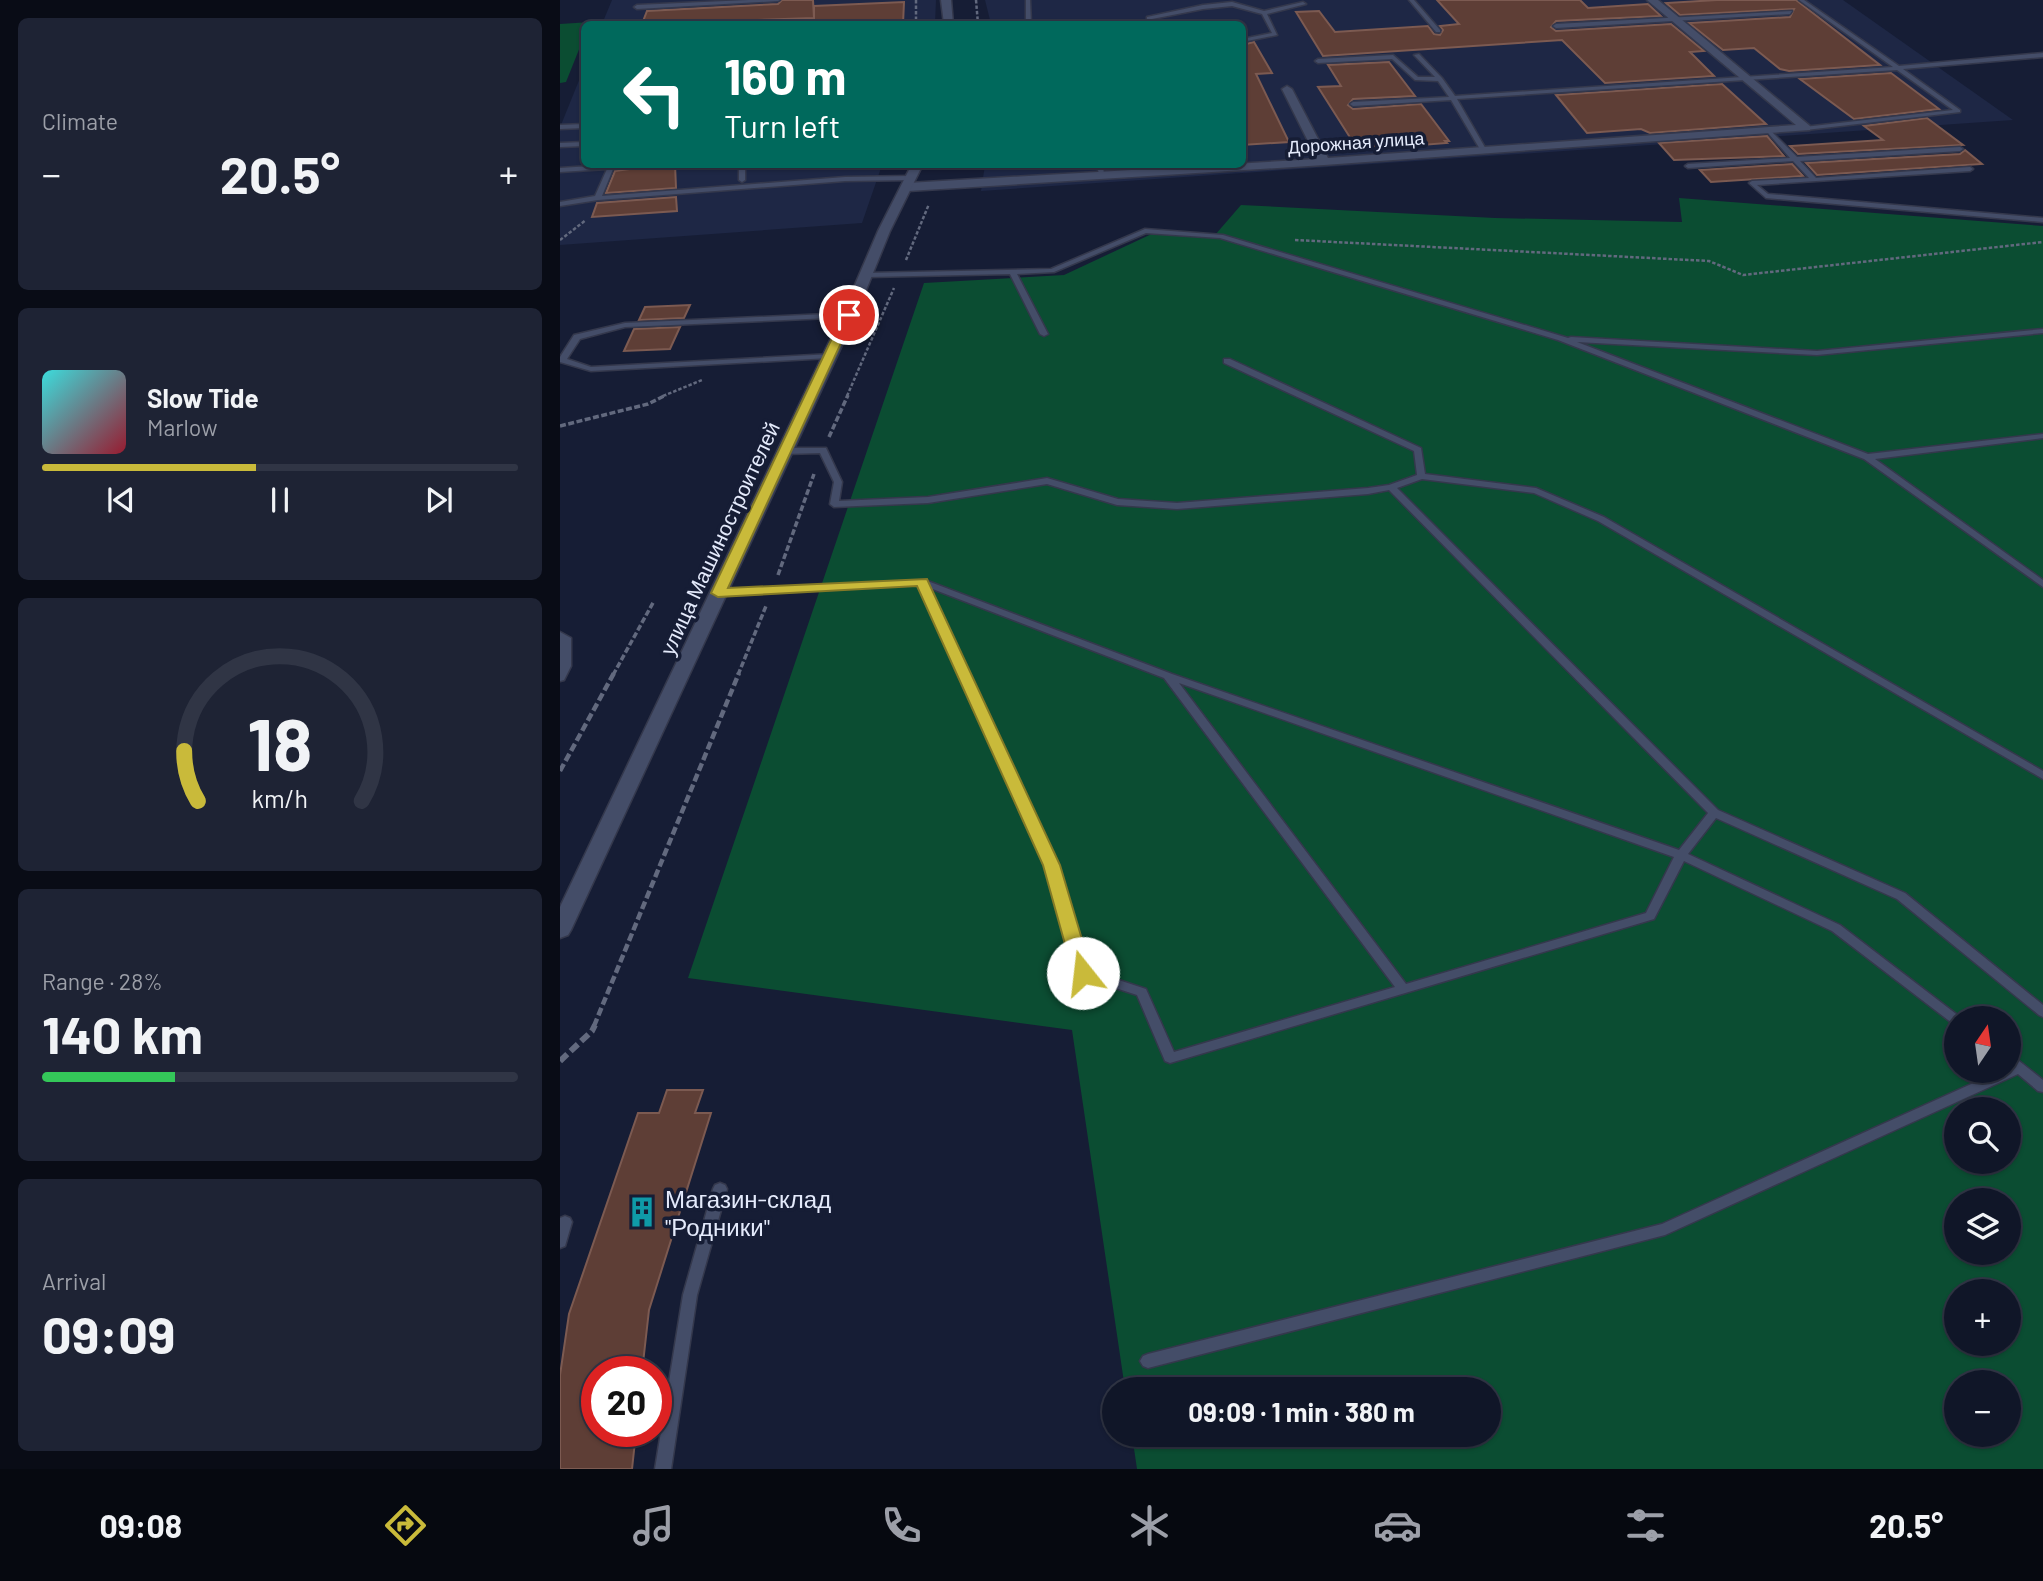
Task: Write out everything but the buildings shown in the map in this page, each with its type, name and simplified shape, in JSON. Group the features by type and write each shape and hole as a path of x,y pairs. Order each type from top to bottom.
{"street":[{"path":"946,0 949,21"},
{"path":"1653,0 1806,128"},
{"path":"1287,89 1324,162"},
{"name":"Дорожная улица","path":"1246,165 1324,162 1806,128"},
{"name":"Дорожная улица","path":"912,176 936,184 1157,168"},
{"name":"улица Машиностроителей","path":"560,930 849,315 884,230 912,176"}],"lane":[{"path":"637,7 778,0"},
{"path":"1028,0 1030,21"},
{"path":"1411,0 1438,31"},
{"path":"1653,0 1660,0"},
{"path":"1801,0 1958,111 1806,128"},
{"path":"1150,21 1149,18 1203,7 1233,4 1264,13 1303,4"},
{"path":"1556,26 1790,12"},
{"path":"1246,40 1275,34 1264,13"},
{"path":"1417,55 1440,79 1484,151"},
{"path":"1353,104 1748,79 2043,55"},
{"path":"1318,61 1394,57 1417,79 1440,79"},
{"path":"560,127 581,122"},
{"path":"1770,132 1814,180"},
{"path":"560,145 581,144"},
{"path":"1688,166 1960,149"},
{"path":"560,170 594,168"},
{"path":"598,198 611,168"},
{"path":"742,168 742,180"},
{"path":"1970,169 1752,184 1766,196 2043,220"},
{"path":"560,204 598,198 912,176"},
{"path":"867,275 1052,271 1145,231 1221,236 1561,338 1867,457 2043,584"},
{"path":"1013,273 1044,334"},
{"path":"829,356 591,369 562,360 577,337 625,325 849,315"},
{"path":"1561,338 1817,353 2043,331"},
{"path":"1227,361 1418,450 1421,476"},
{"path":"1867,457 2043,436"},
{"path":"784,451 823,450 838,482 834,504 928,500 1047,481 1117,502 1177,506 1368,491 1391,487 1421,476 1536,491 1601,519 2043,776"},
{"path":"1391,487 1714,813 1901,895 2043,1012"},
{"path":"2028,571 2043,569"},
{"path":"922,582 1052,865 1083,973 1142,992 1170,1058 1650,916 1681,855 1714,813"},
{"path":"718,593 922,582 1168,676 1681,855 1836,928 1944,1011"},
{"path":"560,635 566,638 566,666 560,678"},
{"path":"1168,676 1403,988"},
{"path":"2021,1070 2043,1087"},
{"path":"1148,1361 1665,1229 1974,1083"},
{"path":"663,1469 690,1295 720,1189"},
{"path":"560,1242 565,1222"}],"path":[{"path":"916,0 916,21"},
{"path":"976,0 978,21"},
{"path":"560,1061 592,1031 772,590 823,450 900,275 936,184"},
{"path":"560,240 586,220"},
{"path":"1291,240 1709,261 1743,275 2043,242"},
{"path":"560,426 648,404 683,386 706,379"},
{"path":"560,771 654,601"}],"shaded area":[{"path":"612,0 936,0 935,21 603,21"},
{"path":"985,0 1843,0 2013,120 981,191 985,168 1246,168 1246,21 990,21"},
{"path":"581,75 581,124 561,125"},
{"path":"581,125 581,168 881,168 862,223 560,245 560,127"}],"green space":[{"path":"581,23 581,44 566,82 560,83 560,24"},
{"path":"1679,198 2043,226 2043,1469 1137,1469 1134,1447 1501,1447 1501,1377 1123,1377 1072,1030 688,978 924,283 1064,275 1158,231 1215,235 1241,205 1495,218 1682,222"}],"place":[{"name":"Магазин-склад \"Родники\"","path":"642,1212"}],"route":[{"path":"849,315 718,593 922,582 1052,865 1083,973"}]}
